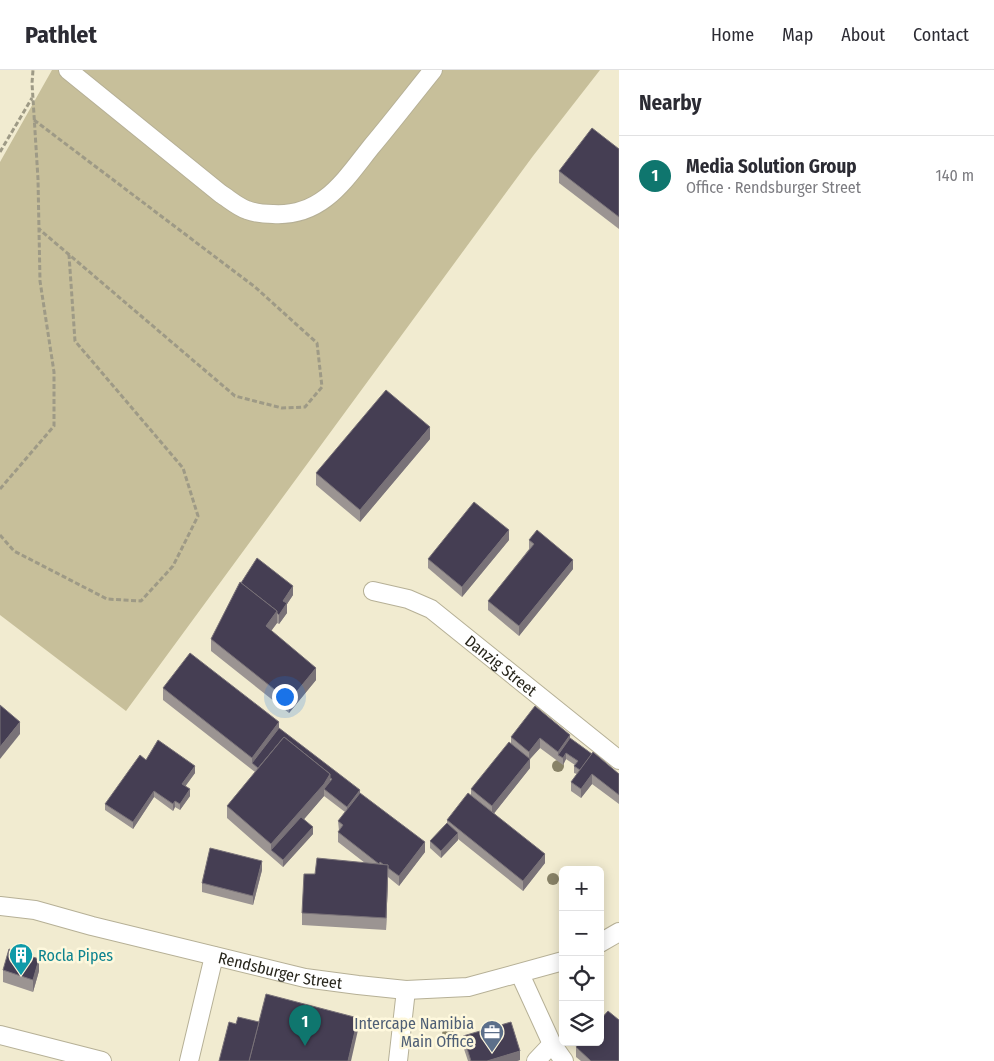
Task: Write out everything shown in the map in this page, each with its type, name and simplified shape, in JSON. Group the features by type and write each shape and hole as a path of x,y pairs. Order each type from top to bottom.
{"street":[{"path":"68,70 221,194 246,210 262,214 281,215 302,212 329,196 347,178 433,70"},
{"name":"Danzig Street","path":"373,591 408,599 430,609 619,760"},
{"name":"Rendsburger Street","path":"0,906 35,910 92,926 305,978 406,990 468,987 559,963"},
{"path":"604,941 619,932"},
{"path":"189,1061 214,956"},
{"path":"520,974 552,1044 564,1061"},
{"path":"398,1061 406,990"},
{"path":"0,1035 102,1061"},
{"path":"536,1061 552,1044"}],"path":[{"path":"0,489 54,426 54,372 40,281 38,179 32,97 33,70"},
{"path":"0,152 32,97"},
{"path":"34,120 255,287 317,343 322,388 305,407 282,408 235,396 38,229"},
{"path":"0,535 14,551 107,599 142,601 173,566 198,516 183,468 75,341 69,255"},
{"path":"0,482 6,482"}],"shaded area":[{"path":"52,70 600,70 533,156 126,711 0,615 0,162"}],"building":[{"path":"592,128 619,149 619,217 559,171"},
{"path":"386,390 430,427 360,510 316,473"},
{"path":"474,502 509,530 462,587 428,559"},
{"path":"537,530 573,560 519,626 488,601 534,544 529,540"},
{"path":"257,558 293,586 283,601 287,603 279,615 277,611 241,583"},
{"path":"240,582 277,611 266,626 316,668 289,701 211,639"},
{"path":"190,653 279,722 252,758 163,688"},
{"path":"0,705 20,722 0,747"},
{"path":"535,706 570,735 558,752 540,738 529,752 511,737"},
{"path":"279,728 360,790 347,807 324,789 332,779 330,774 284,737 258,768 252,763"},
{"path":"284,737 330,774 324,784 271,844 227,806"},
{"path":"570,738 592,754 580,770 574,766 578,761 566,753 563,758 558,755"},
{"path":"158,740 195,766 182,784 190,789 180,804 175,801 173,804 154,791 133,822 105,804 140,755 146,760"},
{"path":"509,742 530,759 492,806 471,789"},
{"path":"593,752 619,774 619,795 592,774 581,789 571,782"},
{"path":"360,793 425,842 399,876 388,868 388,865 380,862 379,864 338,832 343,825 338,821"},
{"path":"468,793 545,854 523,881 447,820"},
{"path":"301,817 313,827 283,860 271,850"},
{"path":"447,823 458,833 441,851 430,841"},
{"path":"210,848 262,861 253,896 202,883"},
{"path":"317,858 388,865 386,918 302,913 304,874 315,874"},
{"path":"9,949 39,959 33,980 3,970"},
{"path":"266,994 358,1018 348,1061 249,1061"},
{"path":"608,1011 619,1020 619,1061 591,1061 576,1047 604,1046 604,1016"},
{"path":"238,1017 259,1022 249,1061 219,1061 229,1022 236,1024"},
{"name":"Intercape Namibia Main Office","path":"511,1022 520,1051 487,1061 471,1061 463,1036"}],"place":[{"name":"Rocla Pipes","path":"21,976"},
{"name":"Media Solution Group","path":"305,1046"},
{"name":"Intercape Namibia Main Office","path":"492,1053"}]}
